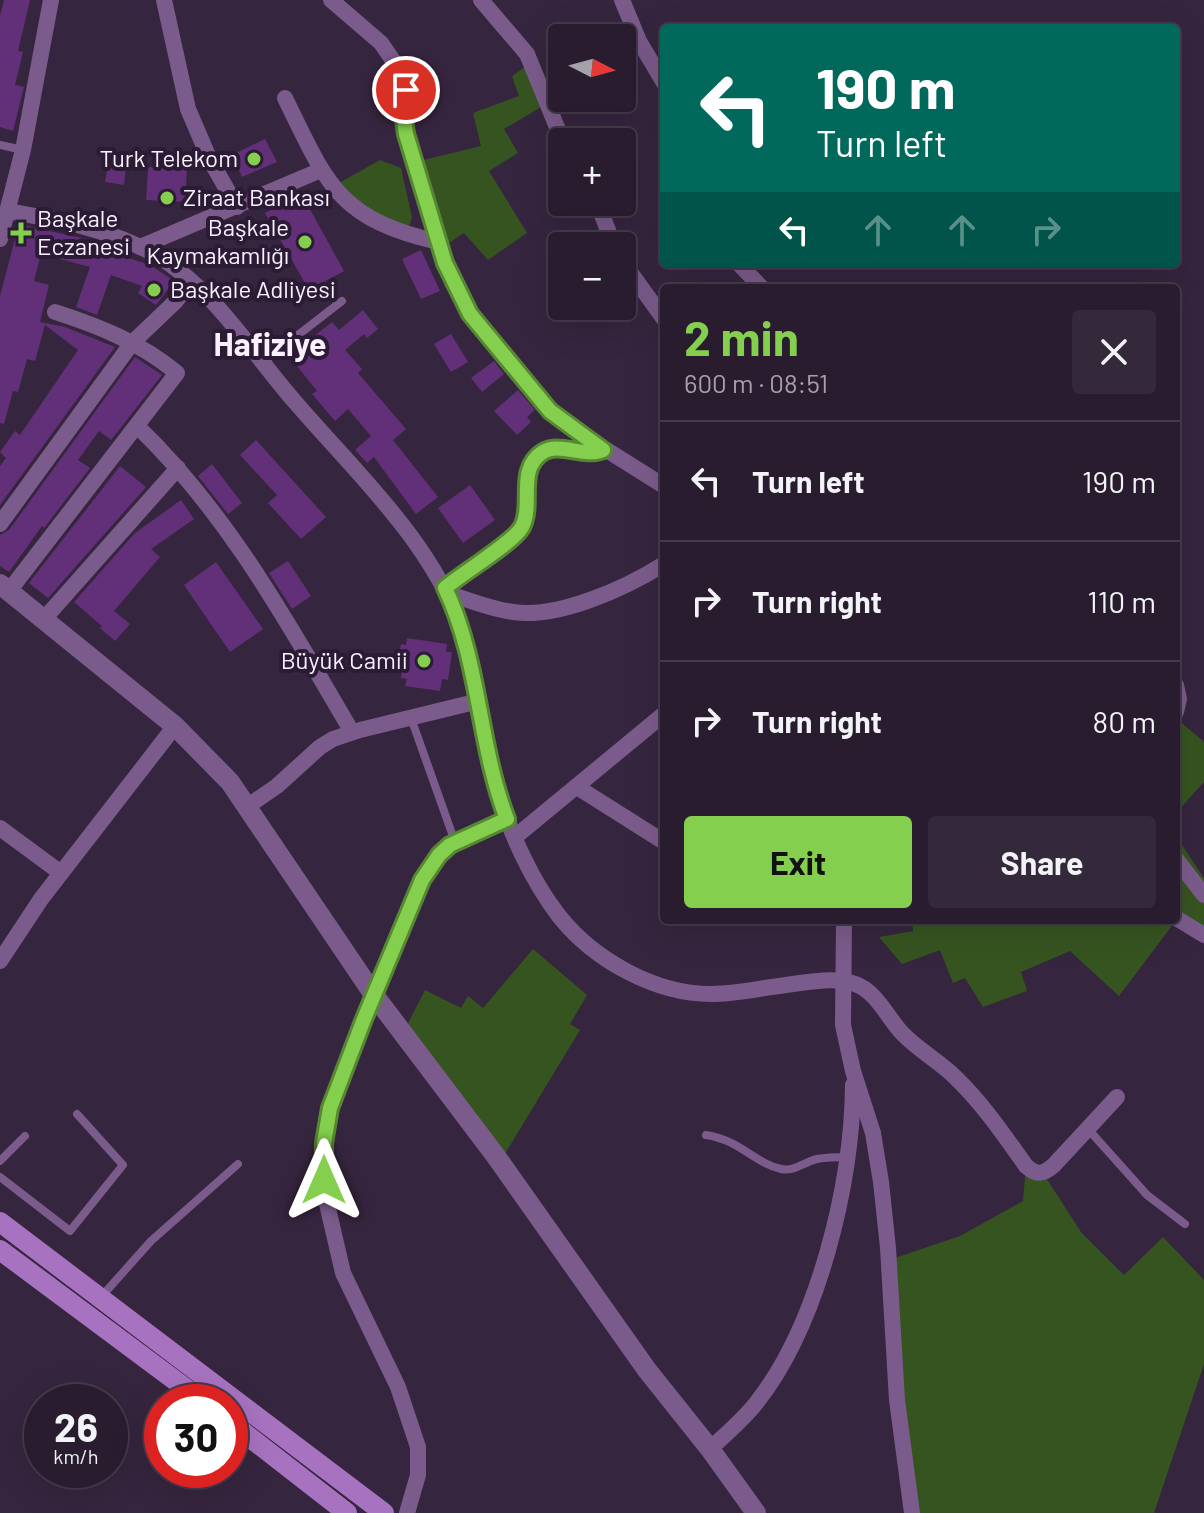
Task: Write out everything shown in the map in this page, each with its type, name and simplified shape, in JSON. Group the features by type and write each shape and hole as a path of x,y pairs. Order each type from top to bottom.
{"main road":[{"path":"0,1222 384,1513"},
{"path":"0,1250 180,1384"},
{"path":"248,1436 347,1513"}],"street":[{"path":"0,239 23,150 51,0"},
{"path":"164,0 188,109 209,158 237,207"},
{"path":"331,0 381,43 403,75 406,134 453,284 476,323 550,411 603,450 660,484"},
{"path":"481,0 527,54 557,128"},
{"path":"622,0 639,41 660,76"},
{"path":"285,98 321,170 354,208 393,230 438,242"},
{"path":"140,247 321,170"},
{"path":"8,211 94,229 165,260 191,281 382,500 446,591 462,631 498,792 515,837 551,904 571,929 602,955 636,976 669,988 706,994 796,984 843,982 863,987 906,1037 954,1075 985,1108 1031,1170 1040,1173 1046,1171 1117,1097"},
{"path":"743,268 758,284"},
{"path":"636,280 660,313"},
{"path":"0,524 132,343 176,301 191,281"},
{"path":"55,312 94,325 132,343 177,373 4,587 175,726 215,764 248,806 374,995 495,1155 638,1359 710,1449 750,1510"},
{"path":"137,426 178,468 220,521 259,577 352,732"},
{"path":"44,619 178,468"},
{"path":"446,591 513,612 541,613 623,586 660,566"},
{"path":"248,806 277,786 320,747 352,732 479,701"},
{"path":"515,837 660,717"},
{"path":"0,961 61,873 175,726"},
{"path":"577,787 660,839"},
{"path":"407,1513 418,1475 418,1447 398,1387 343,1273 324,1180 324,1143 330,1108 422,880 439,855 455,842 507,819"},
{"path":"0,828 61,873"},
{"path":"1180,864 1204,895"},
{"path":"1180,920 1204,935"},
{"path":"844,924 843,1025 853,1071 873,1133 881,1182 897,1400 912,1513"},
{"path":"710,1449 758,1401 815,1294 849,1157 853,1071"}],"lane":[{"path":"0,145 23,150"},
{"path":"263,362 342,301"},
{"path":"446,591 519,531 526,513 529,471 539,455 553,449 590,453 603,450"},
{"path":"411,718 455,842"},
{"path":"0,1177 70,1231 123,1165 77,1114"},
{"path":"1087,1128 1147,1195 1185,1224"},
{"path":"706,1135 733,1142 783,1170 824,1158 849,1157"},
{"path":"0,1161 25,1136"},
{"path":"101,1297 141,1251 238,1164"}],"green space":[{"path":"532,62 548,103 504,129 518,153 489,171 527,233 488,260 464,233 440,249 415,162 481,146 473,113 519,96 512,76"},
{"path":"380,160 401,168 412,217 409,227 368,211 339,183"},
{"path":"1180,721 1204,742 1204,782 1180,809"},
{"path":"1180,842 1204,878 1204,935 1180,921"},
{"path":"912,924 1173,924 1119,996 1070,951 1021,972 1027,991 983,1007 965,978 953,983 940,950 902,964 879,937 913,931"},
{"path":"533,949 587,995 570,1024 580,1030 500,1162 403,1033 425,990 461,1008 468,996 483,1008"},
{"path":"1026,1166 1043,1173 1081,1232 1124,1275 1163,1237 1204,1280 1204,1364 1154,1513 912,1513 889,1260 960,1236 1023,1201"}],"building":[{"path":"4,0 30,0 18,51 23,52 15,85 24,87 13,131 0,127 0,16"},
{"name":"Turk Telekom","path":"265,139 277,162 242,177 232,155"},
{"path":"108,163 126,166 124,185 105,182"},
{"path":"148,167 187,169 185,202 146,200"},
{"name":"Başkale Kaymakamlığı","path":"301,193 344,271 309,290 265,213"},
{"path":"19,224 81,238 80,242 150,265 174,281 156,305 138,293 142,286 111,275 97,315 76,307 90,267 41,254 34,281 49,285 40,322 65,327 115,347 0,505 0,466 6,458 0,452 15,431 20,435 78,350 45,325 35,361 27,359 18,392 13,391 4,424 0,423 0,296"},
{"path":"421,250 440,291 421,299 402,259"},
{"path":"363,310 378,329 367,338 364,334 345,350 362,369 358,373 406,429 393,440 438,497 416,514 374,457 367,463 355,450 371,436 348,409 335,421 312,394 317,391 289,356 332,322 339,330"},
{"path":"451,334 468,362 451,372 434,344"},
{"path":"135,357 162,375 111,440 99,431 78,460 90,468 9,572 0,566 0,535 9,530"},
{"path":"494,361 504,374 482,392 471,378"},
{"path":"518,390 535,410 527,417 531,422 517,435 494,411"},
{"path":"256,440 326,517 301,539 268,503 277,495 240,455"},
{"path":"212,464 242,503 228,514 198,476"},
{"path":"120,466 146,487 48,598 29,583"},
{"path":"470,485 495,520 463,543 438,508"},
{"path":"181,500 194,519 151,549 160,557 114,611 130,624 115,641 74,602 135,533"},
{"path":"288,561 311,596 292,609 269,573"},
{"path":"216,562 263,629 230,652 184,585"},
{"name":"Büyük Camii","path":"407,638 447,644 446,652 452,652 448,680 442,679 440,691 405,686 407,679 401,678 402,671 396,670 401,644 406,645"}],"place":[{"name":"Turk Telekom","path":"254,159"},
{"name":"Ziraat Bankası","path":"167,198"},
{"name":"Başkale Eczanesi","path":"21,233"},
{"name":"Başkale Kaymakamlığı","path":"305,242"},
{"name":"Başkale Adliyesi","path":"154,290"},
{"name":"Büyük Camii","path":"424,661"}],"district":[{"name":"Hafiziye","path":"270,345"}],"route":[{"path":"324,1180 324,1143 330,1108 422,880 430,866 450,845 507,819 498,792 470,656 445,588 513,538 524,524 527,478 533,461 539,455 553,449 590,453 603,450 550,411 476,323 461,299 445,263 406,134 406,90"}]}
